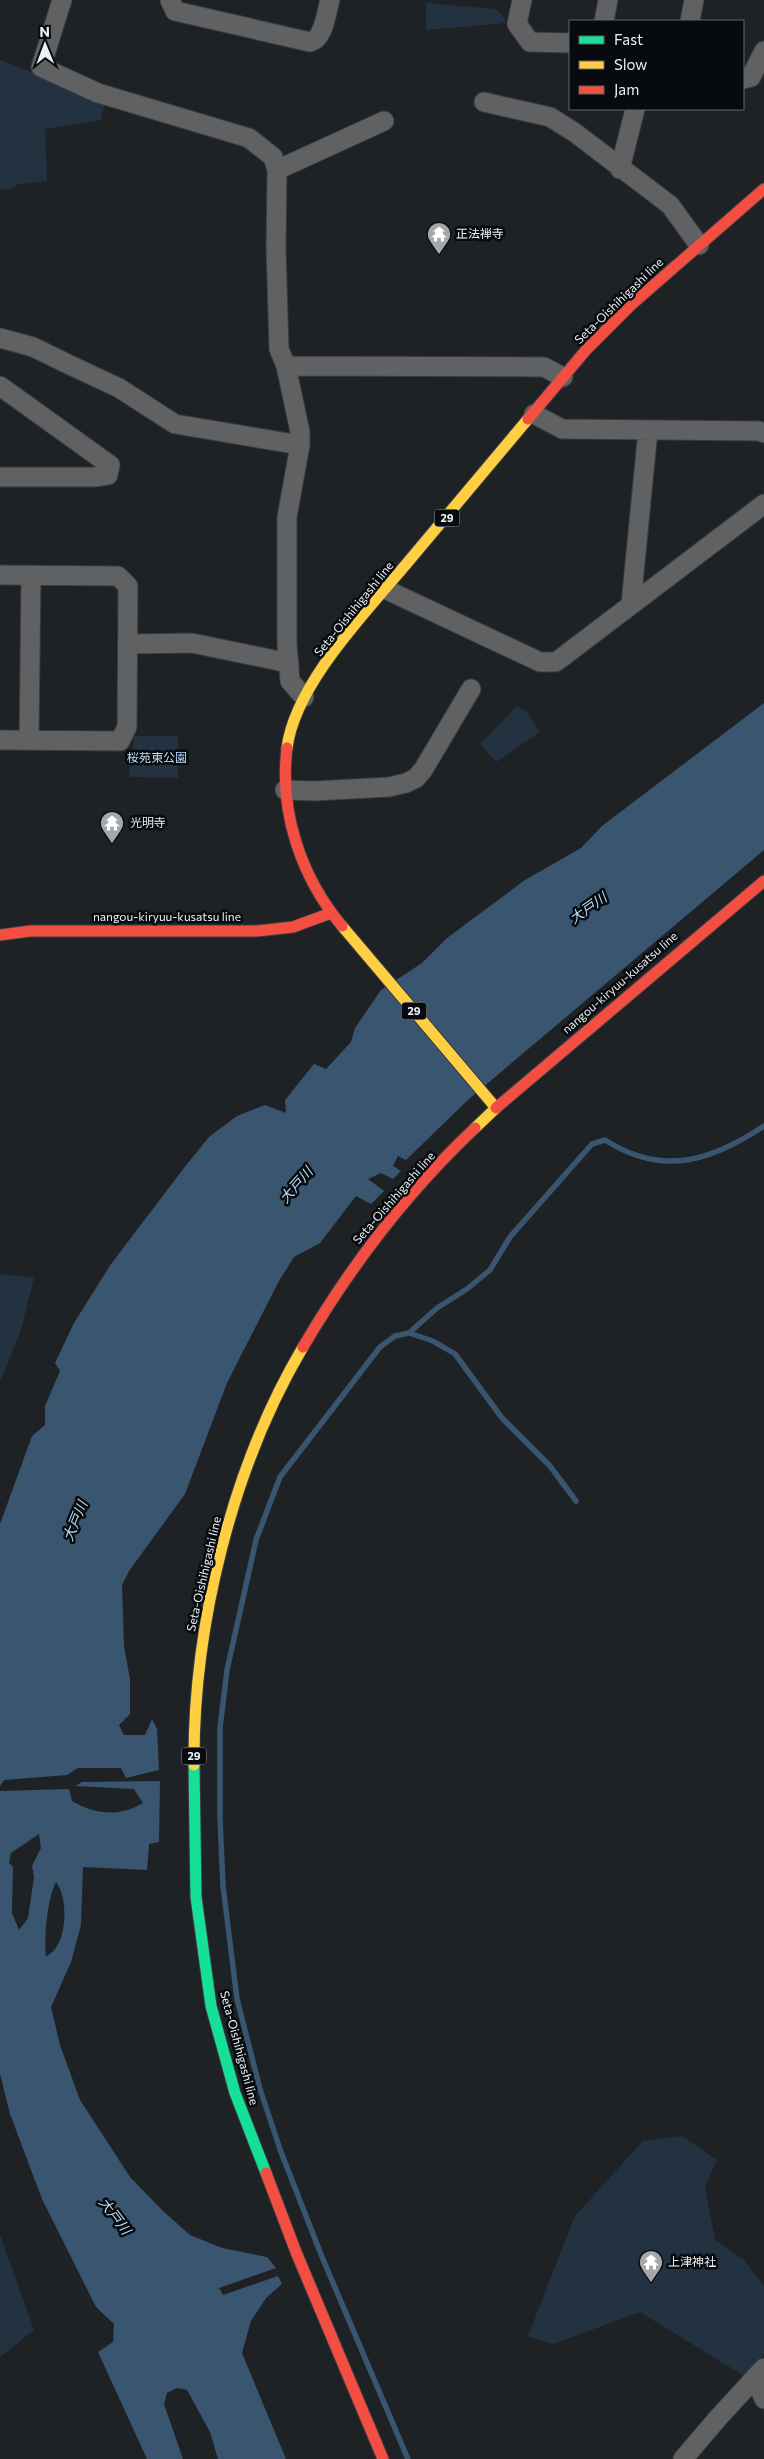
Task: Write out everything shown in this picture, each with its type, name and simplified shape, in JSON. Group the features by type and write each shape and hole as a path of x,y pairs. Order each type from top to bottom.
{"main road":[{"name":"Seta-Oishihigashi line","path":"383,2459 296,2252 238,2103 211,2006 196,1897 194,1726 202,1645 224,1539 245,1471 279,1387 334,1294 382,1229 458,1144 496,1108 331,913 314,886 295,844 285,790 285,757 296,713 304,697 358,622 387,590 563,377 609,326 764,189"},
{"name":"nangou-kiryuu-kusatsu line","path":"496,1108 764,881"},
{"name":"nangou-kiryuu-kusatsu line","path":"0,935 30,931 257,931 294,927 331,913"}],"street":[{"path":"62,0 41,67 98,93 249,138 273,157 277,170 276,248 279,349 286,366 300,432 300,445 286,517 290,682 304,697"},
{"path":"170,0 175,11 310,42 315,41 320,36 330,0"},
{"path":"511,0 522,0 517,24 530,42 569,43"},
{"path":"604,20 608,0"},
{"path":"690,20 694,0"},
{"path":"744,78 751,77 764,51"},
{"path":"484,102 550,117 574,132 670,206 699,245"},
{"path":"620,169 635,110"},
{"path":"277,170 384,121"},
{"path":"0,340 33,347 119,388 176,424 300,445"},
{"path":"286,366 544,367 563,377"},
{"path":"0,386 110,465 108,474 94,477 0,476"},
{"path":"534,414 562,429 760,431 764,433"},
{"path":"631,604 648,430"},
{"path":"387,590 540,662 556,662 764,504"},
{"path":"0,575 118,576 128,586 127,727 120,741 0,740"},
{"path":"29,740 31,576"},
{"path":"128,644 192,643 289,664"},
{"path":"285,790 314,791 389,786 411,780 424,770 471,689"},
{"path":"760,2373 764,2399"},
{"path":"684,2459 718,2418 760,2373"}],"green space":[{"path":"426,3 496,9 505,19 505,23 426,30"},
{"path":"0,60 105,101 101,120 45,129 47,181 18,184 11,189 0,190"},
{"path":"517,706 526,711 540,732 496,762 480,744"},
{"name":"桜苑東公園","path":"133,736 178,736 178,778 130,777 129,761 134,760"},
{"path":"0,1274 34,1278 20,1333 0,1381"},
{"path":"682,2136 717,2160 705,2186 715,2240 744,2260 764,2286 764,2354 749,2379 640,2312 553,2344 528,2336 575,2216 643,2141"},
{"path":"0,2235 34,2330 0,2357"}],"water":[{"name":"大戸川","path":"764,703 764,850 469,1099 406,1160 398,1156 393,1166 401,1171 393,1179 381,1173 368,1179 384,1191 371,1204 356,1196 320,1243 294,1257 279,1281 227,1383 185,1494 129,1571 122,1585 124,1646 130,1679 130,1714 119,1725 124,1735 145,1735 152,1719 157,1729 159,1770 126,1778 121,1768 78,1768 67,1775 4,1780 0,1786 0,1524 32,1436 45,1425 45,1406 60,1371 55,1363 74,1323 111,1264 209,1137 237,1116 265,1105 286,1113 285,1100 314,1064 326,1069 351,1042 355,1028 381,990 422,963 447,938 525,880 581,848 602,826"},
{"name":"大戸川","path":"160,1781 159,1842 149,1844 147,1870 83,1867 81,1925 71,1962 51,2007 60,2045 80,2100 130,2177 163,2211 190,2235 222,2248 267,2257 276,2268 219,2288 223,2295 278,2276 282,2284 266,2298 251,2321 242,2353 286,2459 218,2459 210,2432 187,2390 177,2388 167,2393 164,2404 183,2459 147,2459 98,2352 113,2342 114,2324 96,2307 42,2199 10,2114 0,2074 0,1791 69,1789 72,1801 90,1809 108,1812 125,1811 143,1803 134,1789 75,1786 82,1782","holes":["39,1834 41,1848 32,1866 34,1877 28,1918 19,1930 12,1913 13,1867 9,1863 11,1853","56,1882 60,1888 64,1904 63,1931 57,1946 46,1957 47,1919 50,1898"]}],"waterway":[{"path":"408,2459 322,2257 281,2152 260,2089 237,1999 223,1886 220,1819 220,1728 227,1670 256,1540 280,1477 380,1347 395,1336 409,1333 437,1308 467,1289 490,1270 510,1237 592,1144 605,1140 626,1151 647,1158 667,1161 686,1160 706,1156 725,1148 764,1126"},
{"path":"409,1333 433,1341 455,1354 502,1418 550,1466 576,1501"}],"traffic: fast":[{"path":"194,1765 196,1897 211,2006 235,2093 266,2173"}],"traffic: slow":[{"path":"287,748 293,724 304,699 335,649 528,419"},
{"path":"342,926 496,1108 475,1128"},
{"path":"194,1765 195,1712 201,1658 209,1603 222,1549 237,1495 256,1443 278,1394 303,1347"}],"traffic: jam":[{"path":"528,419 586,350 632,304 764,189"},
{"path":"287,748 286,796 296,843 315,887 342,926"},
{"path":"496,1108 764,881"},
{"path":"0,935 30,931 257,931 293,927 331,913"},
{"path":"303,1347 340,1288 381,1232 426,1178 475,1128"},
{"path":"266,2173 296,2252 383,2459"}],"place":[{"name":"正法禅寺","path":"439,255"},
{"name":"光明寺","path":"112,844"},
{"name":"上津神社","path":"651,2283"}]}
